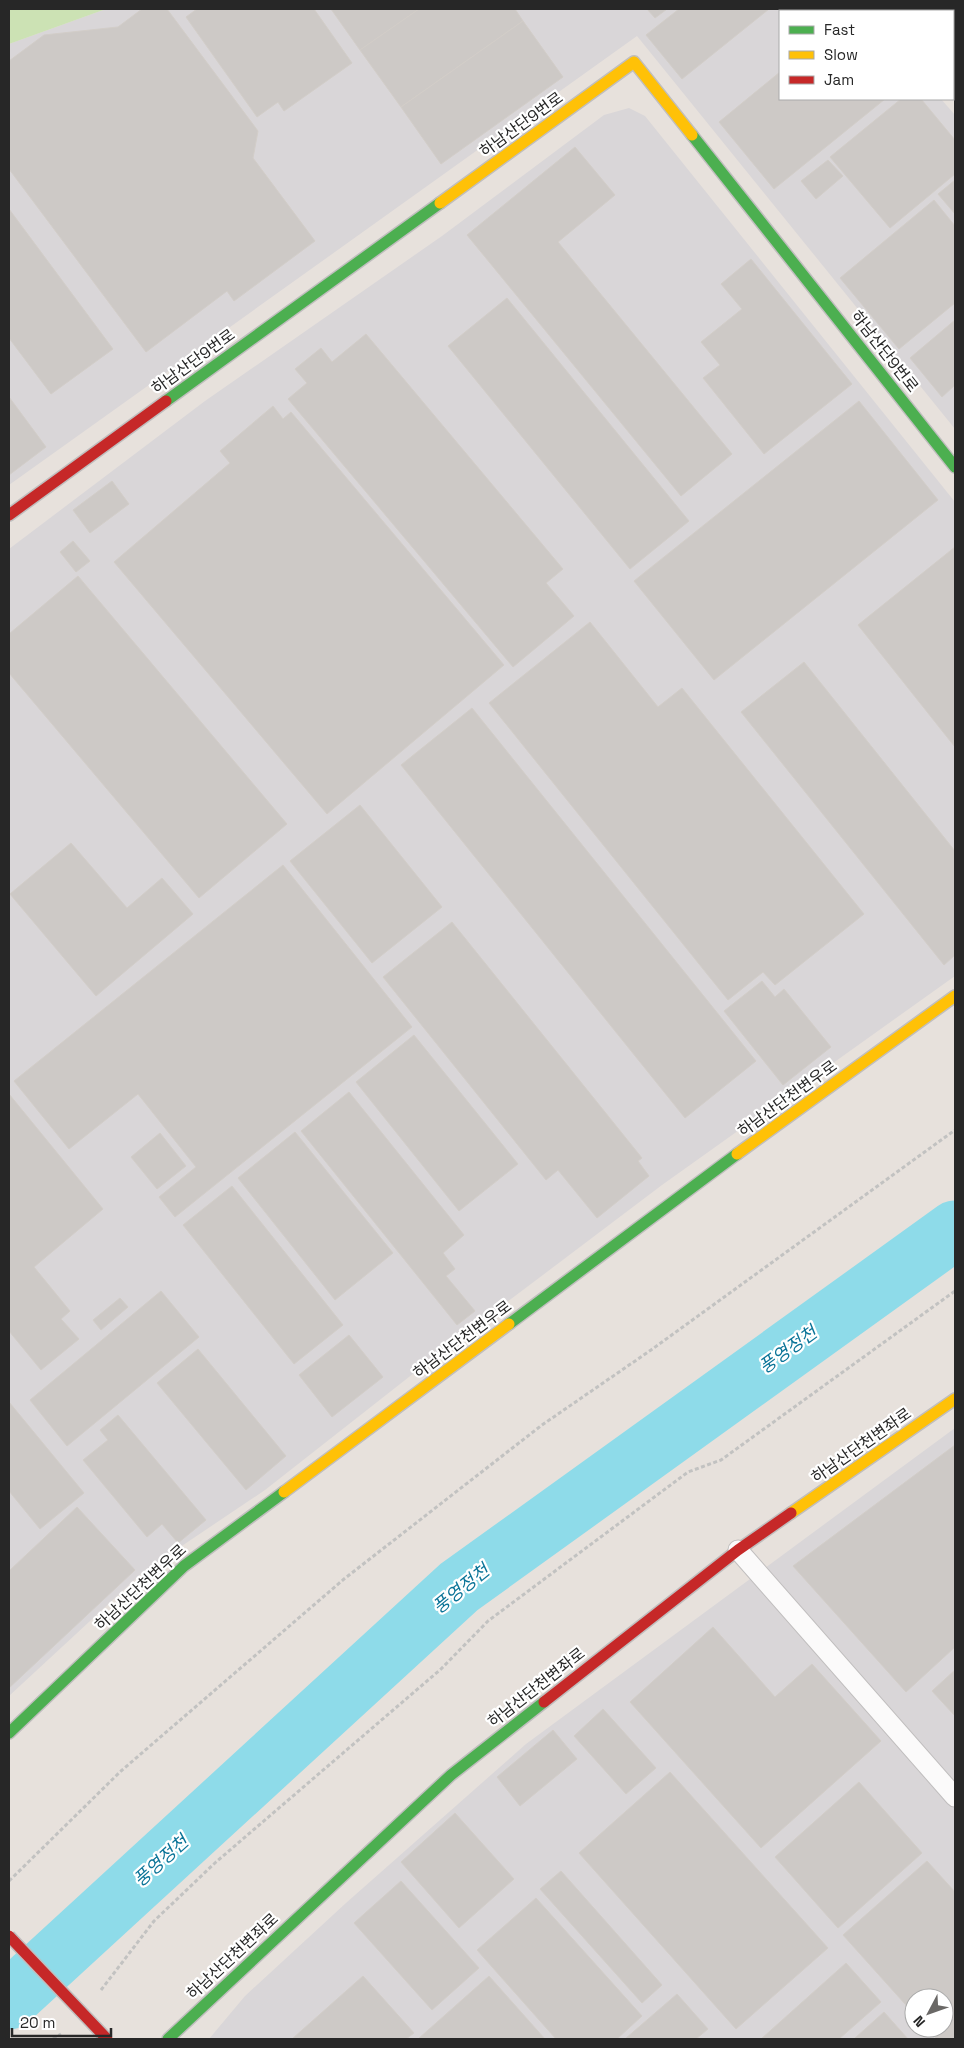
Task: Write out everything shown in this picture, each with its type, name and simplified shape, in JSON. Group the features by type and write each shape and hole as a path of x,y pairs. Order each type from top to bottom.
{"street":[{"name":"하남산단9번로","path":"9,514 634,62 955,466"},
{"name":"하남산단천변우로","path":"9,1733 184,1566 717,1169 955,996"},
{"name":"하남산단천변좌로","path":"168,2039 451,1775 738,1550 955,1399"},
{"path":"9,1936 107,2039"}],"lane":[{"path":"738,1550 955,1797"}],"path":[{"path":"9,1881 121,1771 352,1573 542,1425 651,1350 955,1130"},
{"path":"100,1992 154,1921 216,1862 441,1669 488,1621 688,1472 721,1460 955,1291"},
{"path":"53,2039 69,2028"}],"shaded area":[{"path":"106,9 865,9 779,10 779,100 942,100 955,115 955,429 637,36 9,485 9,44"},
{"path":"629,108 645,116 955,502 955,976 662,1185 437,1355 265,1490 143,1572 9,1696 9,549 205,401 442,236 604,115"},
{"path":"955,1428 955,2039 209,2039 245,1996 346,1903 526,1744"}],"green space":[{"path":"9,9 106,9 9,44"}],"building":[{"path":"142,9 167,9 258,131 253,158 315,241 234,301 227,291 146,352 9,169 9,61 44,35 118,27"},
{"path":"197,9 314,9 352,63 284,111 278,102 257,117 186,17"},
{"path":"331,9 419,9 360,50"},
{"path":"419,9 515,9 523,21 401,107 360,50"},
{"path":"647,9 667,9 655,18"},
{"path":"679,9 769,9 682,79 646,35"},
{"path":"814,9 840,9 838,10"},
{"path":"523,21 563,77 441,164 401,107"},
{"path":"779,73 779,100 884,100 774,189 719,122"},
{"path":"900,100 922,100 955,140 955,174 890,228 830,157"},
{"path":"575,147 615,195 558,242 732,454 681,496 467,235"},
{"path":"828,160 843,176 816,199 801,181"},
{"path":"955,180 955,214 938,194"},
{"path":"934,200 955,226 955,303 899,349 840,278"},
{"path":"9,209 113,349 51,394 9,338"},
{"path":"751,259 852,384 764,454 703,378 720,365 701,342 742,309 721,284"},
{"path":"507,298 689,521 630,569 448,346"},
{"path":"955,320 955,385 942,397 910,358"},
{"path":"366,334 563,569 546,583 574,616 513,667 288,399 307,383 295,369 321,348 332,362"},
{"path":"9,397 46,447 9,475"},
{"path":"859,401 938,500 714,680 634,581"},
{"path":"273,406 283,419 291,412 504,665 327,814 114,562 230,463 220,451"},
{"path":"112,481 129,504 90,533 73,510"},
{"path":"73,541 90,561 76,572 60,552"},
{"path":"955,547 955,747 858,625"},
{"path":"78,576 287,824 199,898 9,673 9,634"},
{"path":"590,622 658,707 682,688 864,914 775,985 763,972 728,1000 489,703"},
{"path":"804,662 955,851 955,955 944,965 741,712"},
{"path":"472,708 756,1061 685,1118 401,765"},
{"path":"360,805 442,907 372,963 290,861"},
{"path":"71,843 127,908 162,878 193,914 96,996 10,894"},
{"path":"283,865 412,1027 175,1217 159,1197 196,1167 138,1094 69,1149 14,1081"},
{"path":"452,922 642,1158 638,1161 649,1176 597,1218 558,1170 546,1180 383,977"},
{"path":"762,981 775,997 784,989 831,1047 783,1085 724,1011"},
{"path":"414,1035 518,1164 459,1211 356,1082"},
{"path":"349,1092 464,1235 443,1253 455,1269 446,1276 475,1311 457,1325 301,1131"},
{"path":"9,1094 103,1209 34,1267 70,1311 61,1319 79,1339 41,1370 9,1331"},
{"path":"295,1132 393,1253 335,1300 238,1178"},
{"path":"160,1133 186,1166 157,1189 131,1157"},
{"path":"232,1186 343,1325 294,1364 183,1225"},
{"path":"161,1291 199,1337 67,1446 30,1400"},
{"path":"120,1298 128,1307 101,1330 93,1320"},
{"path":"349,1335 383,1377 332,1417 299,1375"},
{"path":"198,1349 286,1456 246,1490 157,1383"},
{"path":"9,1402 84,1493 40,1529 9,1491"},
{"path":"118,1415 206,1520 178,1543 162,1524 147,1537 83,1460 108,1440 100,1430"},
{"path":"955,1445 955,1647 906,1692 793,1566"},
{"path":"77,1507 135,1570 9,1688 9,1571"},
{"path":"713,1627 775,1697 812,1664 881,1741 761,1848 630,1702"},
{"path":"955,1670 955,1716 932,1691"},
{"path":"603,1709 656,1768 626,1794 574,1736"},
{"path":"553,1730 577,1759 520,1806 497,1777"},
{"path":"670,1772 828,1948 736,2029 579,1853"},
{"path":"859,1782 922,1853 838,1928 775,1857"},
{"path":"455,1813 514,1879 459,1928 401,1862"},
{"path":"927,1861 955,1892 955,2039 936,2038 954,2038 954,1988 904,1988 904,2003 843,1935"},
{"path":"561,1871 662,1985 642,2003 540,1889"},
{"path":"401,1881 479,1968 432,2010 354,1923"},
{"path":"536,1898 642,2016 617,2039 556,2039 477,1950"},
{"path":"846,1963 881,2002 839,2039 761,2039"},
{"path":"363,1976 414,2033 406,2039 292,2039"},
{"path":"489,1976 545,2039 418,2039"},
{"path":"677,1994 708,2029 696,2039 625,2039"},
{"path":"884,2012 904,2034 904,2038 908,2039 856,2039"}],"waterway":[{"name":"풍영정천","path":"9,2000 459,1587 955,1230"}],"traffic: fast":[{"path":"692,135 955,467"},
{"path":"166,401 440,203"},
{"path":"509,1324 737,1154"},
{"path":"9,1733 184,1566 284,1492"},
{"path":"168,2039 451,1775 544,1702"}],"traffic: slow":[{"path":"440,203 634,62 692,135"},
{"path":"737,1154 955,996"},
{"path":"284,1492 509,1324"},
{"path":"791,1513 955,1399"}],"traffic: jam":[{"path":"9,515 166,401"},
{"path":"544,1702 738,1550 791,1513"},
{"path":"9,1936 107,2039"}]}
